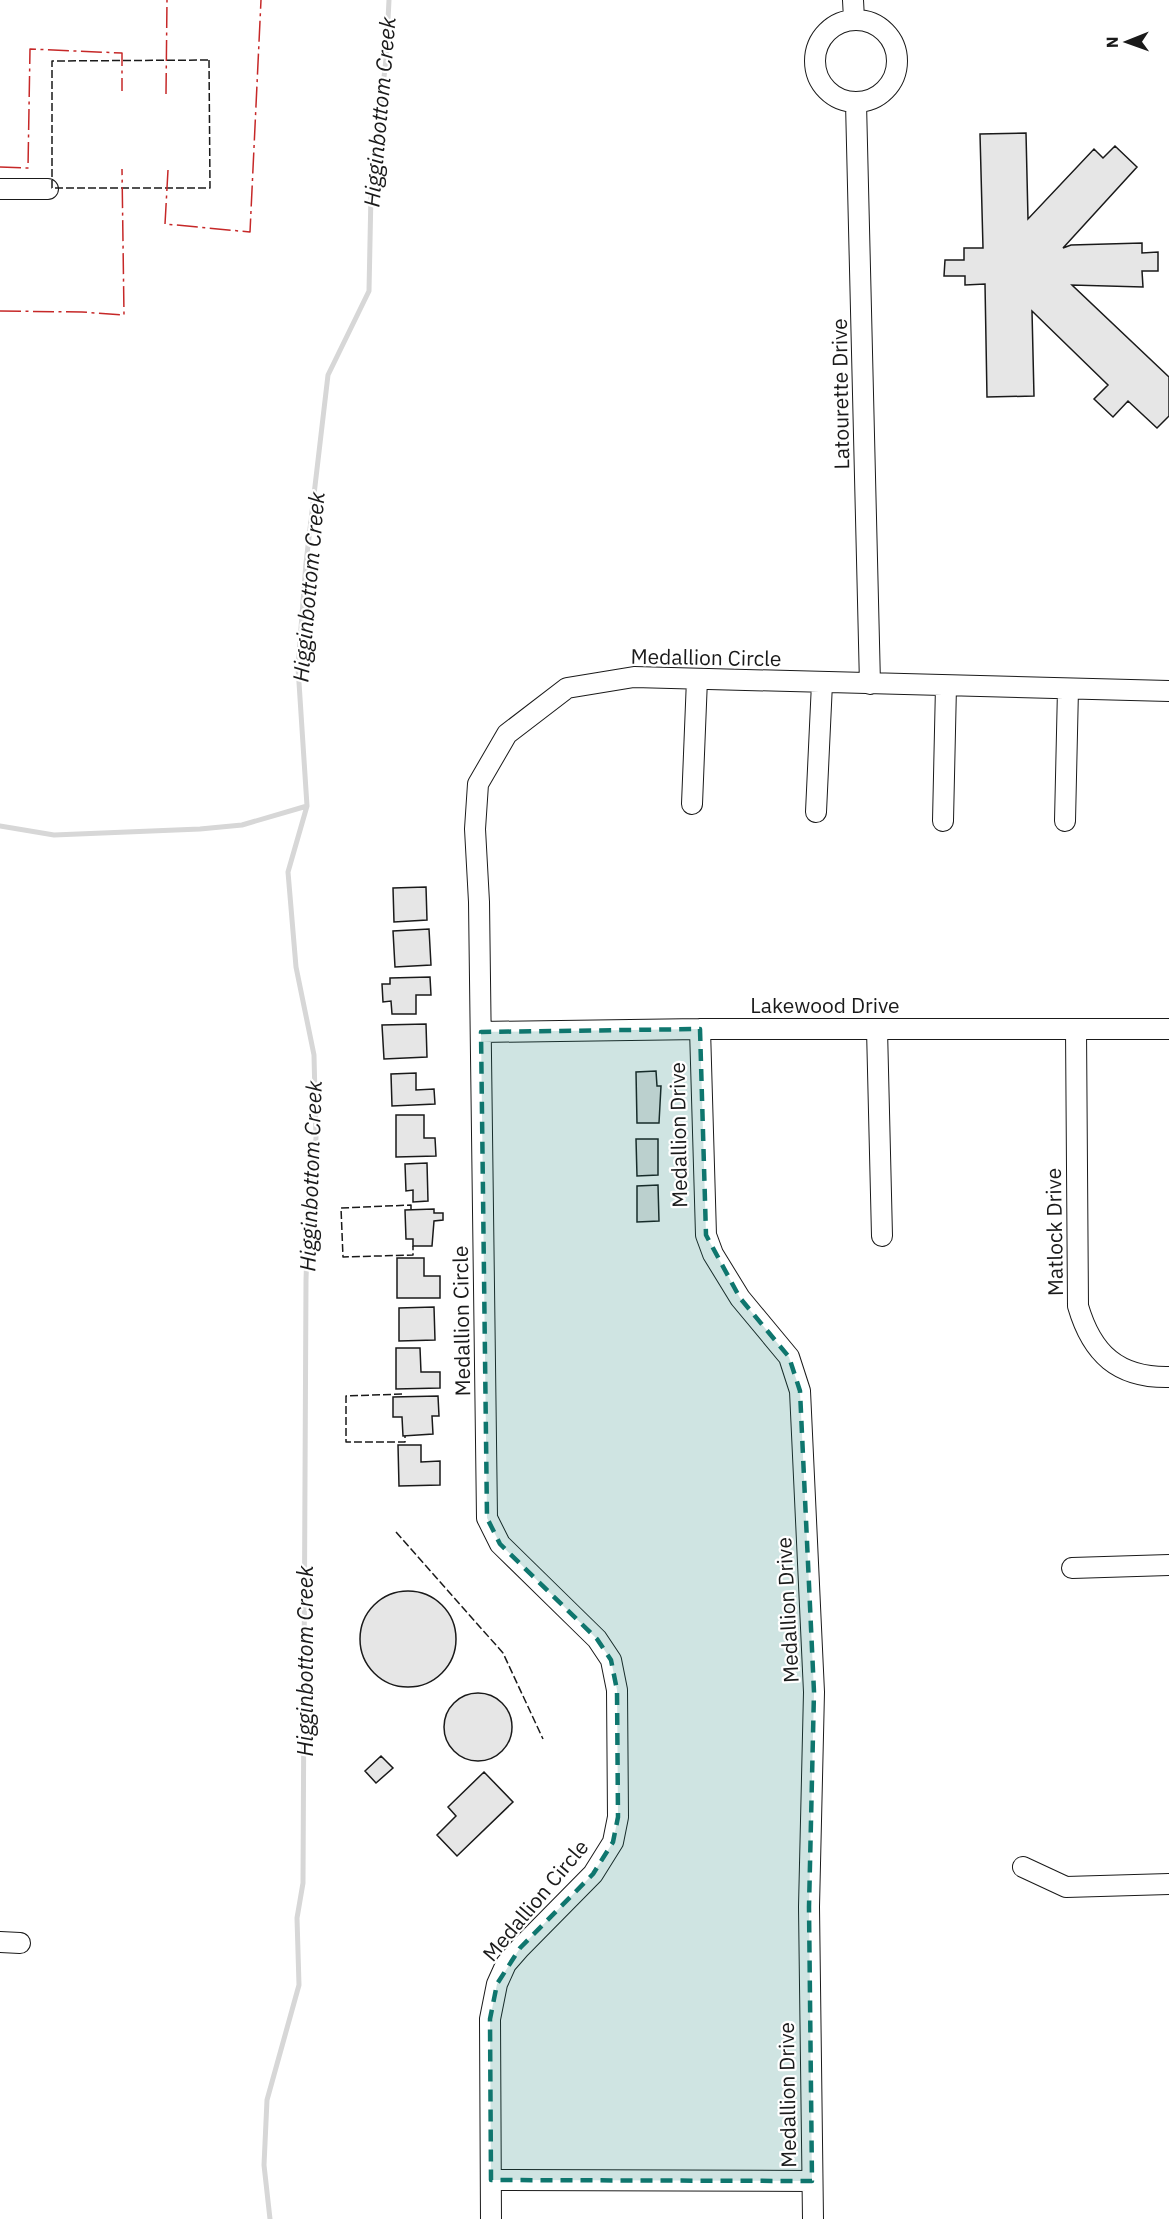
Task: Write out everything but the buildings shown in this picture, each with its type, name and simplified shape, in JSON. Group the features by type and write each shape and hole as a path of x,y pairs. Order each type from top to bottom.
{"street":[{"path":"853,10 882,29 891,40 896,54 897,68 892,82 877,97 856,103 840,100 828,93 819,81 814,68 819,41 828,30 853,10"},
{"name":"Latourette Drive","path":"856,103 870,684"},
{"path":"0,189 48,189"},
{"name":"Medallion Circle","path":"491,2219 490,2019 497,1983 506,1964 593,1874 614,1842 618,1817 617,1690 611,1660 597,1639 500,1544 487,1518 481,1032 475,829 478,784 507,734 567,688 634,677 1169,691"},
{"path":"692,804 697,679"},
{"path":"816,812 822,683"},
{"path":"943,820 946,686"},
{"path":"1065,821 1068,688"},
{"name":"Lakewood Drive","path":"481,1032 700,1029 1169,1029"},
{"name":"Medallion Drive","path":"700,1029 706,1235 712,1254 740,1298 789,1357 800,1390 814,1692 809,1908 813,2219"},
{"path":"877,1029 882,1236"},
{"name":"Matlock Drive","path":"1076,1029 1078,1306 1084,1327 1104,1357 1140,1376 1169,1377"},
{"path":"1072,1568 1169,1565"},
{"path":"1023,1868 1065,1887 1169,1884"},
{"path":"0,1942 20,1942"},
{"path":"491,2180 812,2181"}],"highlighted area":[{"path":"700,1029 706,1235 740,1298 789,1357 800,1391 814,1692 809,1907 812,2181 491,2180 490,2019 497,1984 520,1948 593,1874 613,1842 618,1817 617,1690 611,1660 597,1639 500,1544 487,1518 481,1032"}],"waterway":[{"name":"Higginbottom Creek","path":"270,2219 264,2165 267,2100 299,1985 297,1918 303,1883 306,1280 309,1190 316,1138 314,1055 296,967 288,872 307,806 298,667 306,563 328,375 369,291 371,193 386,59 389,0"},
{"path":"0,826 54,835 200,829 242,825 307,806"}],"fence":[{"path":"209,60 210,188 52,188 52,61 209,60"},
{"path":"411,1209 411,1205 341,1208 343,1257 413,1255 413,1246"},
{"path":"402,1394 346,1396 346,1442 405,1442 405,1436"},
{"path":"396,1532 503,1653 543,1739"}],"power":[{"path":"166,94 167,0"},
{"path":"168,170 165,224 250,232 261,0"},
{"path":"0,167 28,168 30,49 122,53 122,91"},
{"path":"0,311 124,315 122,169"}]}
